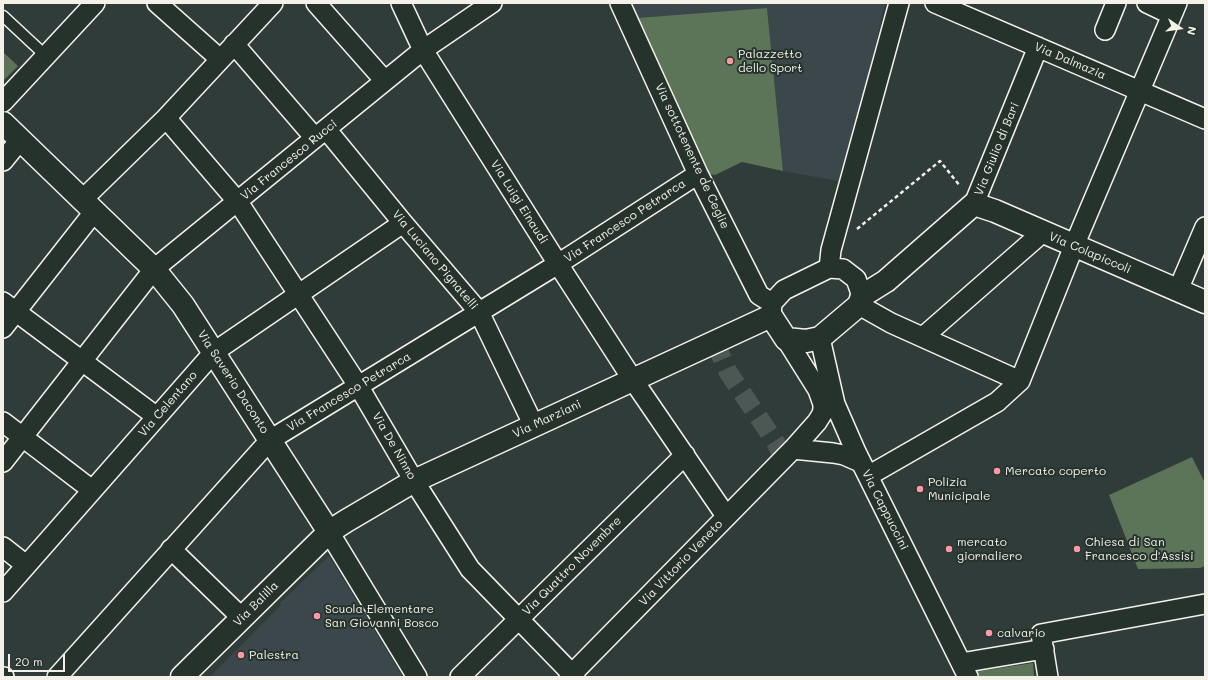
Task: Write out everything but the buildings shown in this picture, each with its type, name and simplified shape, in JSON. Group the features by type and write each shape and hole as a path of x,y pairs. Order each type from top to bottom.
{"street":[{"path":"3,102 95,3"},
{"path":"158,3 220,59"},
{"path":"3,328 9,307 88,206 166,118 273,3"},
{"path":"316,3 385,80"},
{"name":"Via Luigi Einaudi","path":"401,3 423,50 558,264 633,380 726,516"},
{"name":"Via Francesco Rucci","path":"3,462 154,269 423,50 492,3"},
{"name":"Via sottotenente de Ceglie","path":"620,3 698,174 759,295 771,310"},
{"path":"829,268 831,250 899,3"},
{"path":"1105,30 1116,3"},
{"path":"793,450 833,453 844,456 864,469 997,402 1020,381 1074,246 1175,9 1147,3"},
{"name":"Via Dalmazia","path":"941,4 1205,119"},
{"name":"Via Luciano Pignatelli","path":"234,44 321,134 403,223 479,312 534,426"},
{"name":"Via Giulio di Bari","path":"860,301 886,281 974,204 1038,47"},
{"name":"Via De Ninno","path":"166,118 238,202 359,386 414,481 470,569 572,676"},
{"name":"Via Saverio Daconto","path":"3,123 154,269 183,305 329,532 417,677"},
{"path":"3,161 20,140"},
{"name":"Via Francesco Petrarca","path":"57,677 270,440 558,264 698,174"},
{"name":"Via Colapiccoli","path":"974,204 1205,302"},
{"name":"Via Celentano","path":"3,592 214,352 403,223"},
{"path":"1178,290 1205,227"},
{"path":"923,337 1043,232"},
{"path":"860,301 820,338 806,341 786,339 771,310 784,290 829,268 844,269 856,279 860,301 891,323 1020,381"},
{"path":"9,307 157,417"},
{"name":"Via Marziani","path":"329,532 414,481 633,380 771,310"},
{"name":"Via Cappuccini","path":"820,338 835,404 864,469 964,670"},
{"name":"Via Vittorio Veneto","path":"572,676 726,516 793,450 817,422 822,414 822,404 818,390 786,339"},
{"path":"3,422 92,490"},
{"name":"Via Quattro Novembre","path":"460,677 685,455"},
{"name":"Via Balilla","path":"182,677 329,532"},
{"path":"3,547 26,565"},
{"path":"171,550 242,618"},
{"path":"1048,677 1041,634 1205,604"},
{"path":"964,670 1044,649"}],"lane":[{"path":"3,16 46,56"}],"path":[{"path":"855,230 940,161 974,204"}],"shaded area":[{"path":"629,3 885,3 859,114 838,181 783,171 767,8 637,18"},
{"name":"Scuola Elementare San Giovanni Bosco","path":"329,556 403,677 210,677 281,605 280,603"}],"green space":[{"path":"767,8 783,171 742,162 715,175 708,174 637,18"},
{"path":"3,52 18,66 3,80"},
{"path":"1192,457 1205,483 1205,566 1200,568 1138,569 1109,495"},
{"path":"1033,663 1034,677 975,677 973,672"}],"tunnel":[{"path":"715,342 728,372 776,443 783,458"}],"place":[{"name":"Palazzetto dello Sport","path":"730,61"},
{"name":"Mercato coperto","path":"997,471"},
{"name":"Polizia Municipale","path":"920,489"},
{"name":"mercato giornaliero","path":"949,549"},
{"name":"Chiesa di San Francesco d'Assisi","path":"1077,549"},
{"name":"Scuola Elementare San Giovanni Bosco","path":"317,616"},
{"name":"calvario","path":"989,633"},
{"name":"Palestra","path":"241,655"}]}
